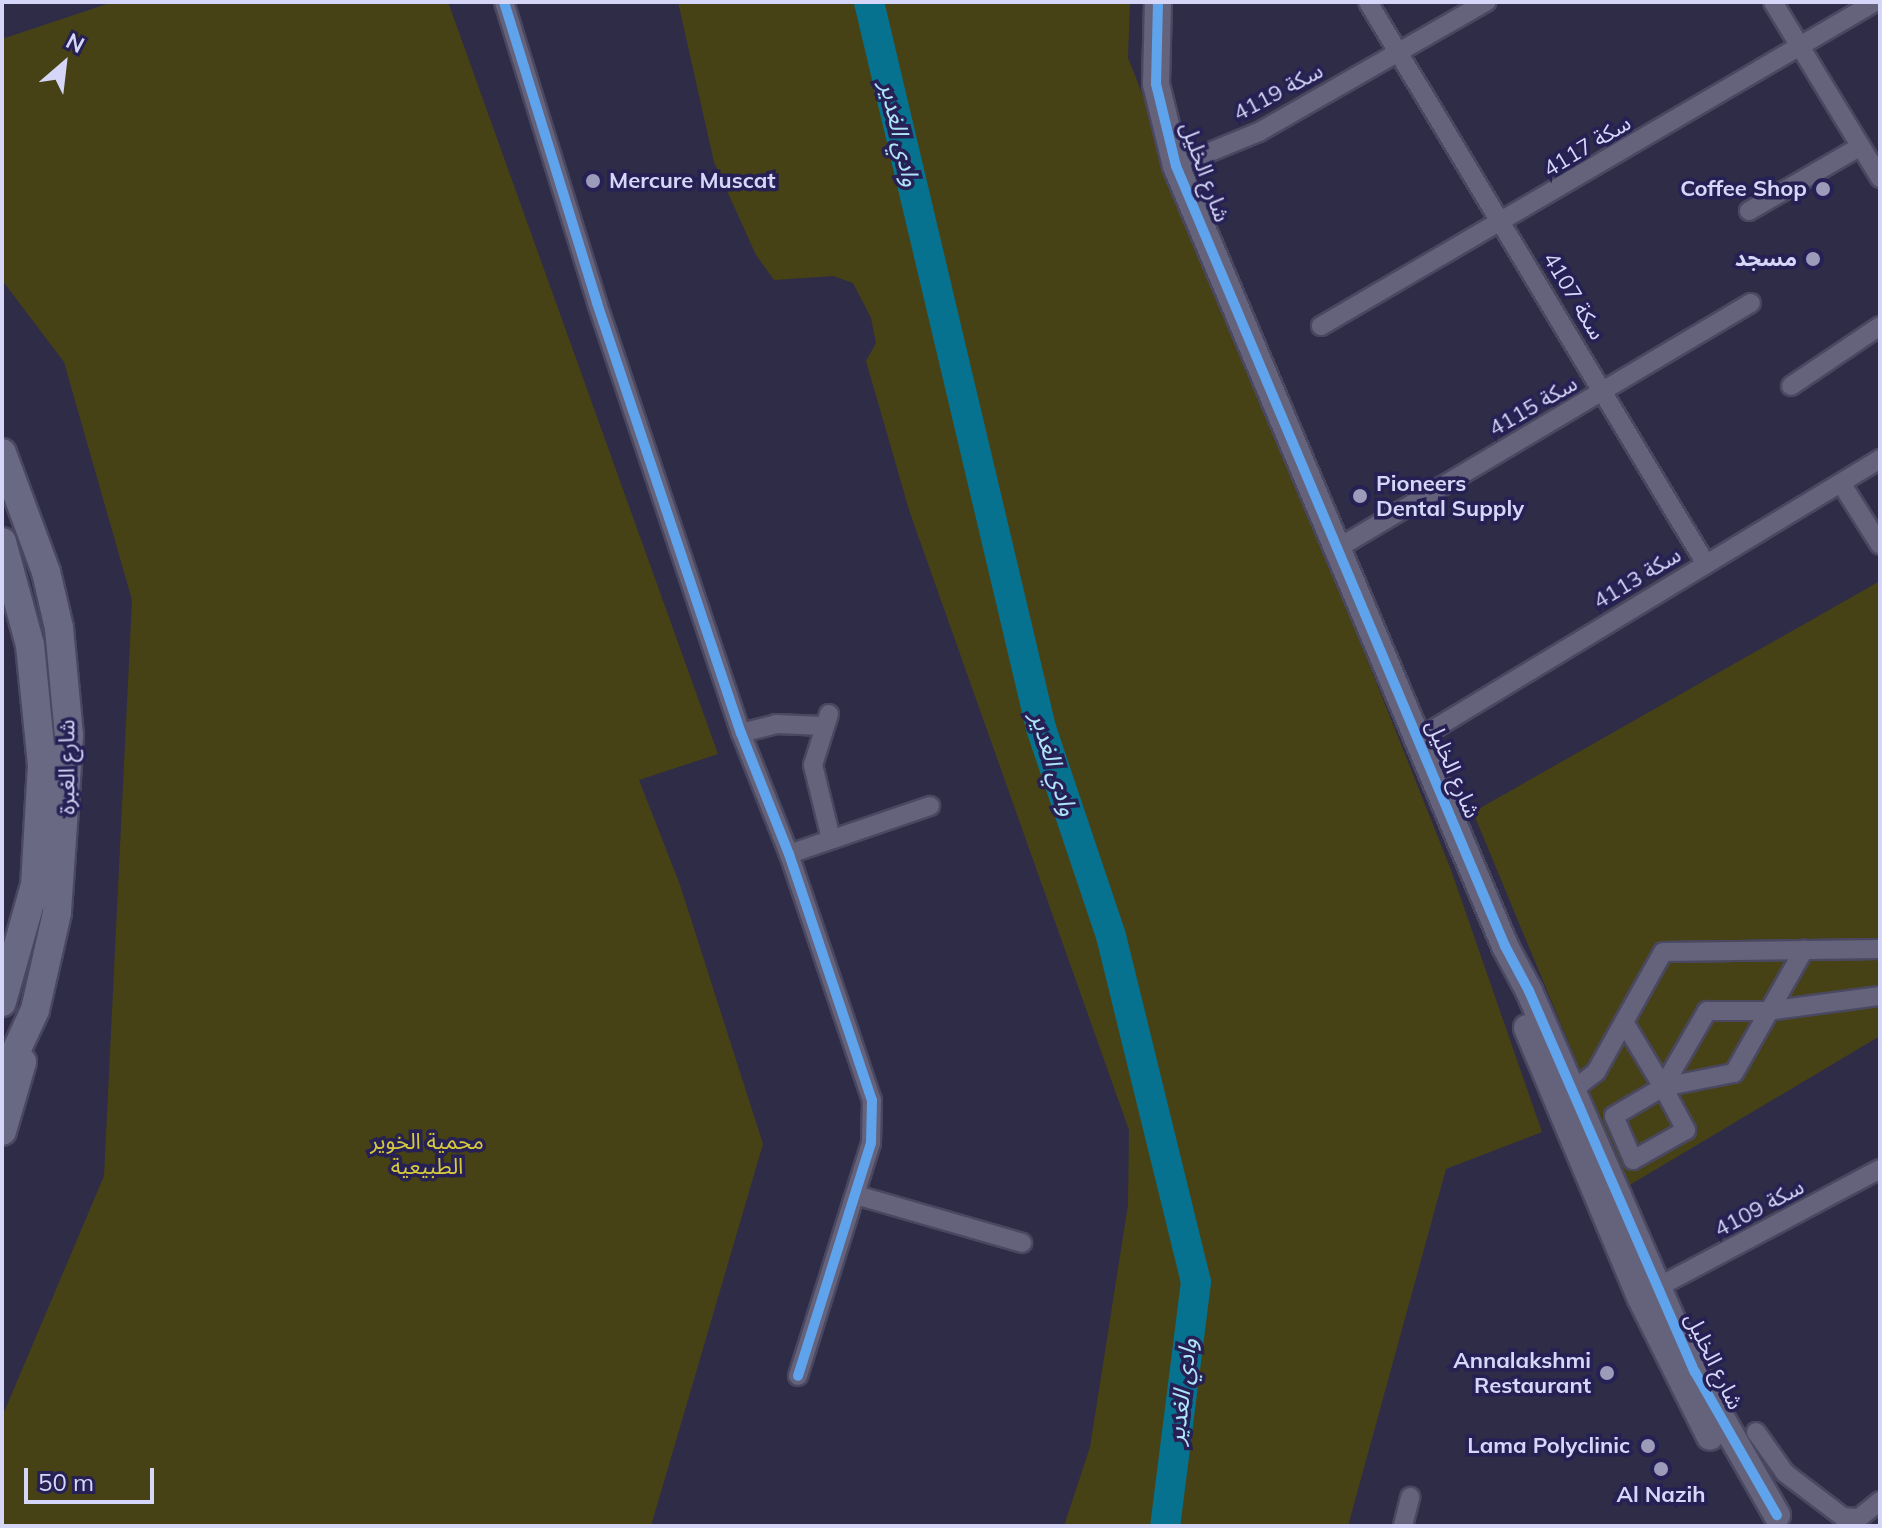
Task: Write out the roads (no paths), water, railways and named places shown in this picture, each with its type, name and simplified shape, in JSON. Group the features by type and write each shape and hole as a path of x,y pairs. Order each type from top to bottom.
{"main road":[{"name":"شارع الغبرة","path":"2,453 46,572 66,679 64,855 35,1010 2,1081"},
{"path":"2,542 30,645 42,765 35,885 2,1002"},
{"path":"2,1131 35,1010"}],"street":[{"path":"504,2 597,303 741,733 789,854 872,1100 871,1143 798,1376"},
{"name":"شارع الخليل","path":"1158,2 1156,84 1176,166 1419,738 1687,1397 1730,1468 1777,1522"},
{"path":"1368,2 1398,53"},
{"name":"سكة 4119","path":"1176,166 1259,132 1486,2"},
{"path":"1773,2 1880,178"},
{"name":"سكة 4117","path":"1321,326 1503,223 1875,2"},
{"name":"سكة 4107","path":"1398,53 1706,564"},
{"path":"1749,211 1861,146"},
{"name":"سكة 4115","path":"1338,548 1751,303"},
{"path":"1791,386 1880,326"},
{"name":"سكة 4113","path":"1419,738 1880,459"},
{"path":"1841,483 1880,545"},
{"path":"741,733 776,724 827,720 813,779 831,839"},
{"path":"789,854 930,806"},
{"path":"1564,1098 1596,1072 1663,952 1880,949"},
{"path":"1663,1087 1734,1073 1804,950"},
{"path":"1663,1087 1707,1011 1767,1011 1880,996"},
{"path":"1624,1022 1663,1087"},
{"name":"شارع الخليل","path":"1564,1098 1658,1287 1695,1372 1777,1522"},
{"name":"سكة 4109","path":"1658,1287 1880,1169"},
{"path":"856,1195 1022,1243"},
{"path":"1756,1432 1785,1473 1843,1517 1859,1518 1880,1501"},
{"path":"1403,1526 1410,1497"}],"waterway":[{"name":"وادي الغدير","path":"869,2 1041,728 1111,936 1196,1282 1165,1526"}],"place":[{"name":"Mercure Muscat","path":"593,181"},
{"name":"Coffee Shop","path":"1823,189"},
{"name":"مسجد","path":"1813,259"},
{"name":"Pioneers Dental Supply","path":"1360,496"},
{"name":"Annalakshmi Restaurant","path":"1607,1373"},
{"name":"Lama Polyclinic","path":"1648,1446"},
{"name":"Al Nazih","path":"1661,1469"}],"park label":[{"name":"محمية الخوير الطبيعية","path":"427,1154"}]}
